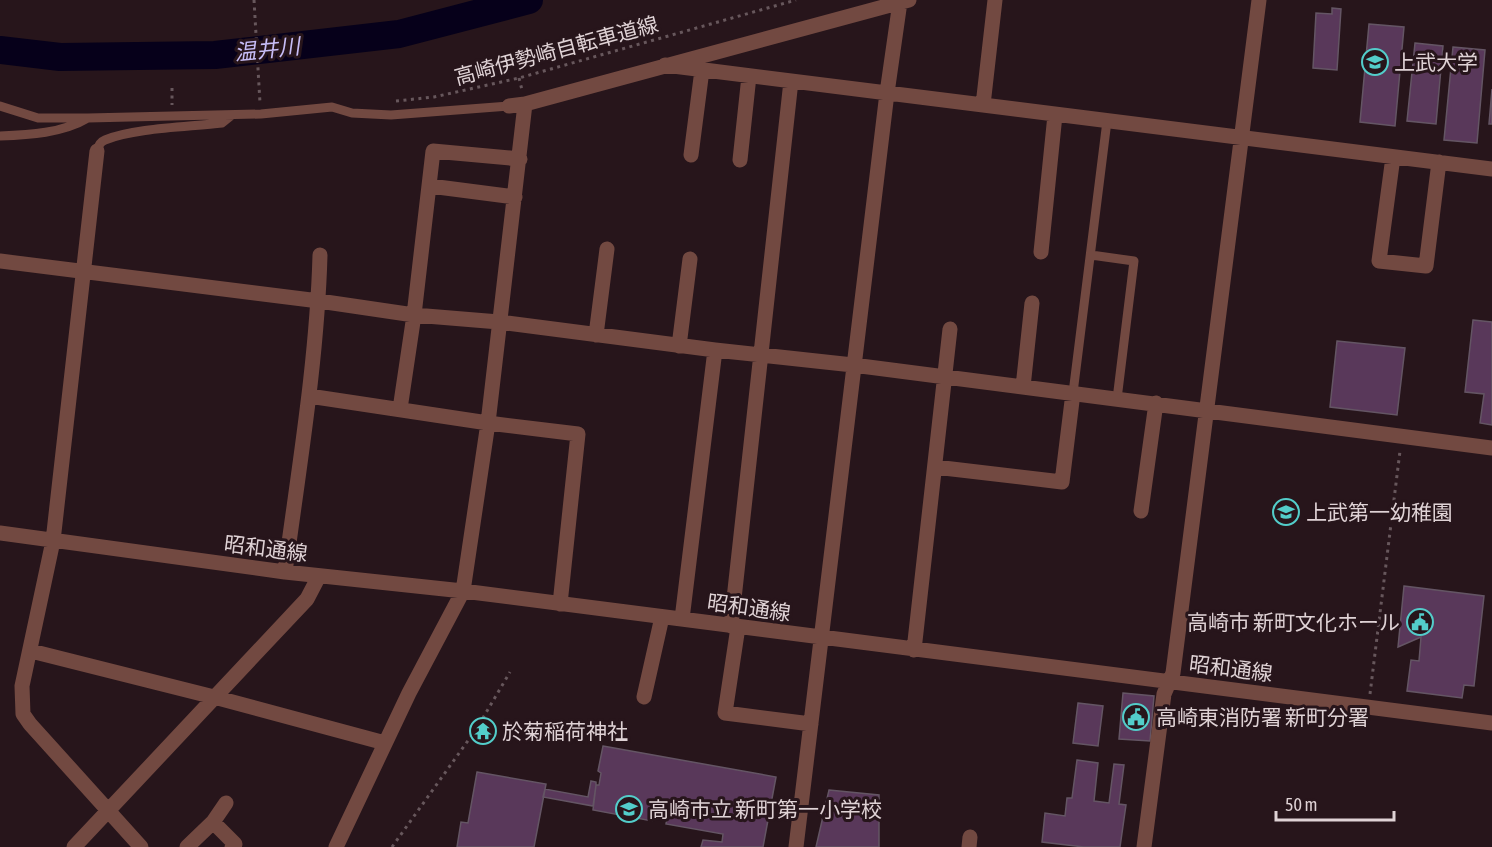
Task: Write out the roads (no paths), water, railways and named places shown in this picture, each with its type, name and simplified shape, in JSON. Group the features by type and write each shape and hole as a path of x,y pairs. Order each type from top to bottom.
{"street":[{"path":"982,105 994,0"},
{"path":"1144,847 1164,694 1173,673 1259,0"},
{"path":"509,106 525,104 904,1 886,93 796,847"},
{"path":"665,65 1492,169"},
{"path":"691,155 702,70"},
{"path":"740,159 749,76"},
{"path":"790,81 760,355 725,713 811,723"},
{"path":"336,847 409,693 463,591 488,423 525,104"},
{"path":"1041,252 1055,115"},
{"path":"97,151 53,541 22,686 23,714 141,847"},
{"path":"400,409 434,151 520,159"},
{"path":"1393,157 1379,261 1426,267 1439,162"},
{"path":"430,186 515,197"},
{"path":"596,335 607,249"},
{"path":"285,572 309,396 319,301 320,255"},
{"path":"679,346 690,259"},
{"path":"0,261 414,315 499,322 679,346 853,365 1492,448"},
{"path":"1023,387 1032,303"},
{"path":"914,650 950,329"},
{"path":"682,620 715,350"},
{"path":"936,467 1062,482 1073,393"},
{"path":"309,396 578,434 560,604"},
{"path":"1141,511 1155,403"},
{"name":"昭和通線","path":"0,532 285,572 463,591 1492,723"},
{"path":"74,847 307,599 319,576"},
{"path":"644,697 662,617"},
{"path":"31,651 214,697 385,744"},
{"path":"187,847 213,822 226,803"},
{"path":"213,822 235,844 232,847"}],"lane":[{"path":"0,106 38,118 88,118 232,115 332,107 368,115 421,114 509,106"},
{"path":"97,151 103,141 134,133 222,123 232,115"},
{"path":"0,136 74,126 88,118"},
{"path":"1073,393 1107,121"},
{"path":"1091,255 1134,261 1117,399"}],"waterway":[{"name":"温井川","path":"0,50 60,57 215,55 399,34 529,0"}],"place":[{"name":"上武大学","path":"1375,62"},
{"name":"上武第一幼稚園","path":"1286,512"},
{"name":"高崎市 新町文化ホール","path":"1420,622"},
{"name":"高崎東消防署 新町分署","path":"1136,717"},
{"name":"於菊稲荷神社","path":"483,731"},
{"name":"高崎市立 新町第一小学校","path":"629,809"}]}
